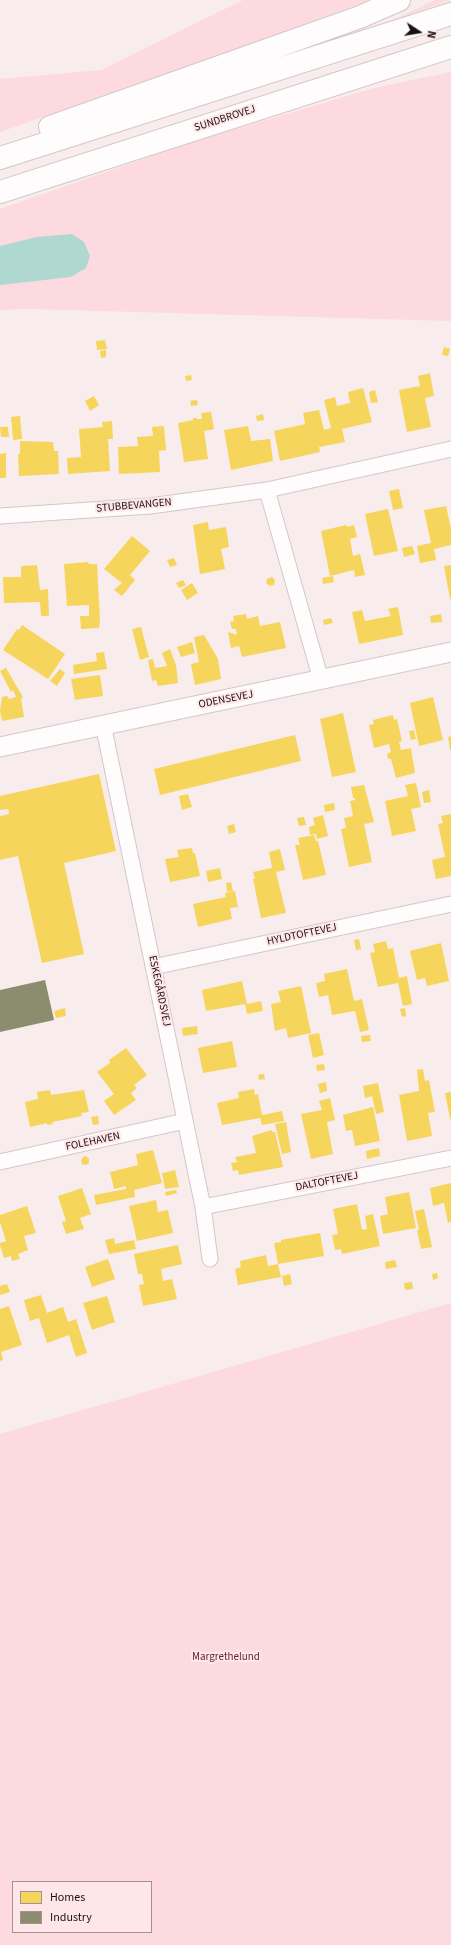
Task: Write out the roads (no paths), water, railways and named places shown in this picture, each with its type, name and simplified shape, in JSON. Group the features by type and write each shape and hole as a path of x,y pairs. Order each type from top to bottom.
{"main road":[{"path":"0,146 360,17 399,0"},
{"path":"0,158 451,14"},
{"name":"SUNDBROVEJ","path":"0,192 451,47"},
{"path":"383,69 451,62"}],"street":[{"name":"STUBBEVANGEN","path":"0,516 150,506 267,490 451,449"},
{"path":"267,490 321,680"},
{"name":"ODENSEVEJ","path":"0,746 451,652"},
{"name":"ESKEGÅRDSVEJ","path":"103,724 203,1207 210,1259"},
{"name":"HYLDTOFTEVEJ","path":"153,966 451,904"},
{"name":"FOLEHAVEN","path":"0,1162 185,1121"},
{"name":"DALTOFTEVEJ","path":"203,1207 451,1158"}],"water":[{"path":"72,234 84,242 90,256 86,268 71,277 0,285 0,246 37,237"}],"park label":[{"name":"Margrethelund","path":"226,1658"}]}
